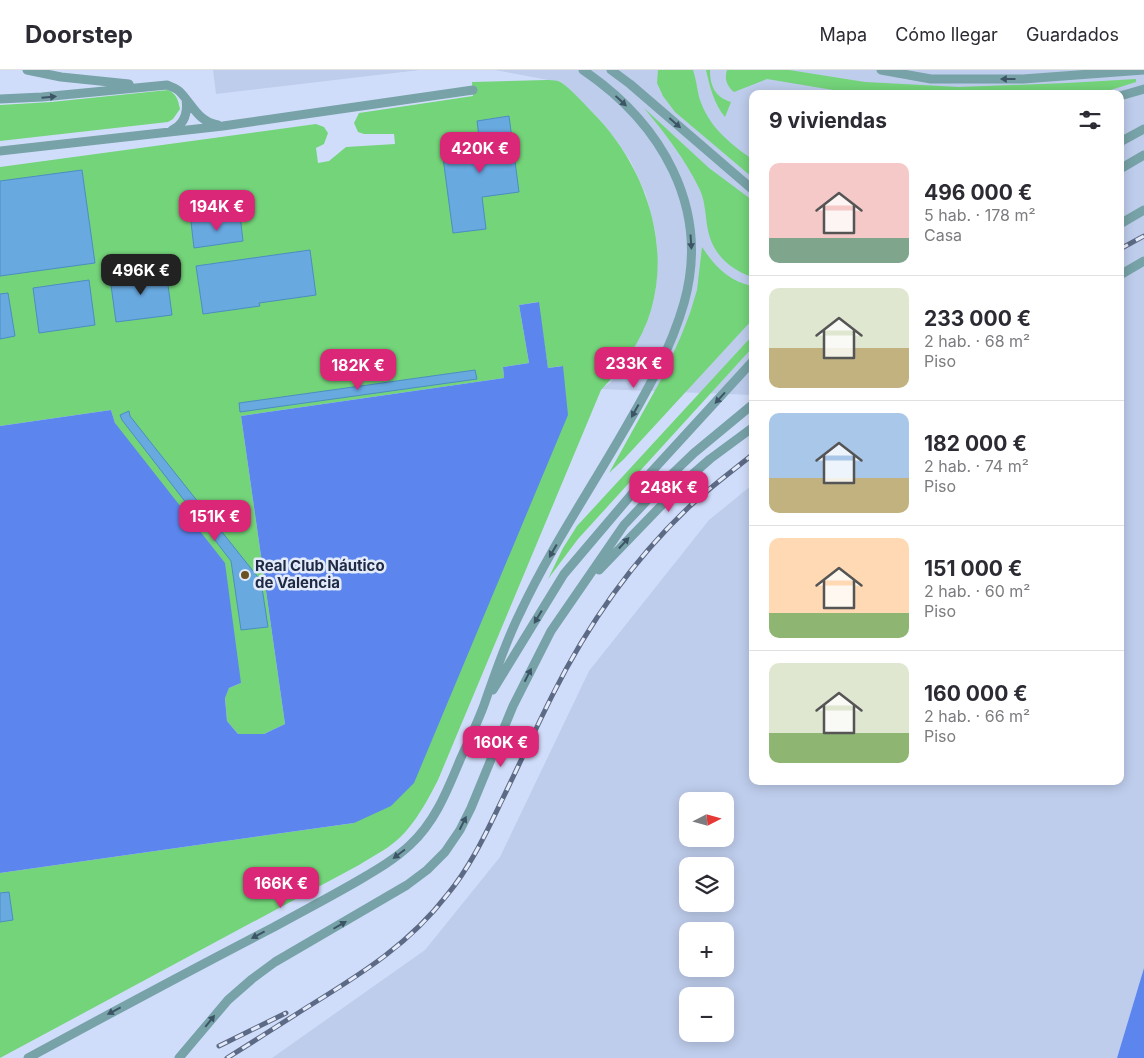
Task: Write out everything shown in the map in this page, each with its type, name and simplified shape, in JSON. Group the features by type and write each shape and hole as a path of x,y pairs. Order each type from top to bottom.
{"street":[{"path":"28,70 97,82 167,85 177,89 206,121 223,126"},
{"path":"28,1058 335,894 377,869 407,848 421,834 440,805 483,708 504,649 533,586 654,377 678,322 685,300 691,246 689,223 678,179 669,160 638,118 583,70"},
{"path":"611,70 630,84 749,186"},
{"path":"881,70 930,79 1023,79 1144,70"},
{"path":"0,99 62,96 150,85"},
{"path":"1124,95 1144,89"},
{"path":"0,151 223,126 473,90"},
{"path":"168,132 175,129 184,120 187,108 186,99"},
{"path":"1124,140 1144,129"},
{"path":"1124,166 1144,154"},
{"path":"1124,222 1144,210"},
{"path":"1124,272 1144,261"},
{"path":"483,708 564,574 643,481 749,365"},
{"path":"179,1058 228,1000 252,979 275,962 407,886 445,852 460,830 471,808 513,706 551,632 624,525 670,476 724,427 749,407"},
{"path":"579,592 634,532 686,480 710,459 749,430"}],"shaded area":[{"path":"213,70 420,70 216,94"},
{"path":"495,70 1144,70 1144,968 1117,1058 272,1058 425,950 500,857 589,671 709,520 749,487 749,785 1124,785 1124,90 749,90 749,395 601,389 611,382 644,329 656,286 657,247 655,230 646,195 631,162 602,122 559,82"}],"green space":[{"path":"658,70 693,70 699,97 708,117 727,140 749,157 749,174 675,112 663,96 657,83"},
{"path":"706,70 710,70 712,86 717,94 731,102 725,117 715,101"},
{"path":"727,70 789,70 865,82 959,87 1136,79 1136,82 1111,90 833,90 767,79 734,92 727,82"},
{"name":"Real Club Náutico de Valencia","path":"558,81 572,92 614,137 628,159 640,182 655,232 658,258 656,284 651,310 637,343 624,363 601,390 438,780 428,799 417,817 396,842 359,865 0,1058 0,873 354,823 562,366 548,368 538,302 519,305 529,363 503,367 504,378 241,416 285,724 264,734 238,734 227,721 225,697 229,688 241,683 115,423 111,410 0,426 0,167 316,124 324,127 328,133 324,144 316,148 318,163 329,161 346,147 395,144 394,134 364,134 358,132 354,123 359,113 473,96 472,82"},
{"path":"168,90 175,95 180,109 173,119 168,122 0,141 0,105 51,102"},
{"path":"644,108 709,168 749,198 749,276 728,264 716,251 709,235 704,202 699,188 674,146"},
{"path":"702,247 723,272 736,281 749,285 749,323 609,473 663,376 681,336 697,290"},
{"path":"749,339 749,351 578,539 548,579 563,548 577,526"}],"water":[{"path":"539,302 548,368 563,366 568,415 414,783 391,806 354,823 0,873 0,426 111,410 115,423 225,563 241,683 229,688 225,698 227,721 238,734 264,734 285,724 241,416 504,378 503,367 529,363 519,305"},
{"path":"1144,968 1144,1058 1117,1058"}],"building":[{"path":"509,116 519,192 482,197 486,229 453,233 442,150 480,145 477,121"},
{"path":"82,170 95,263 0,276 0,181"},
{"path":"240,215 243,241 194,248 191,222"},
{"path":"310,250 316,295 259,303 260,306 203,314 196,266"},
{"path":"166,270 172,315 116,322 110,278"},
{"path":"89,280 95,325 39,333 33,288"},
{"path":"8,293 15,336 0,339 0,294"},
{"path":"475,370 477,379 240,412 239,403"},
{"path":"129,411 130,416 261,581 268,627 241,630 231,561 122,420 120,415"},
{"path":"9,892 13,920 0,922 0,893"}],"railway":[{"path":"1124,247 1144,236"},
{"path":"227,1058 368,968 402,942 433,912 456,884 478,849 566,670 612,596 648,549 668,528 704,493 749,457"},
{"path":"219,1046 286,1013"}],"place":[{"name":"Real Club Náutico de Valencia","path":"245,575"}]}
